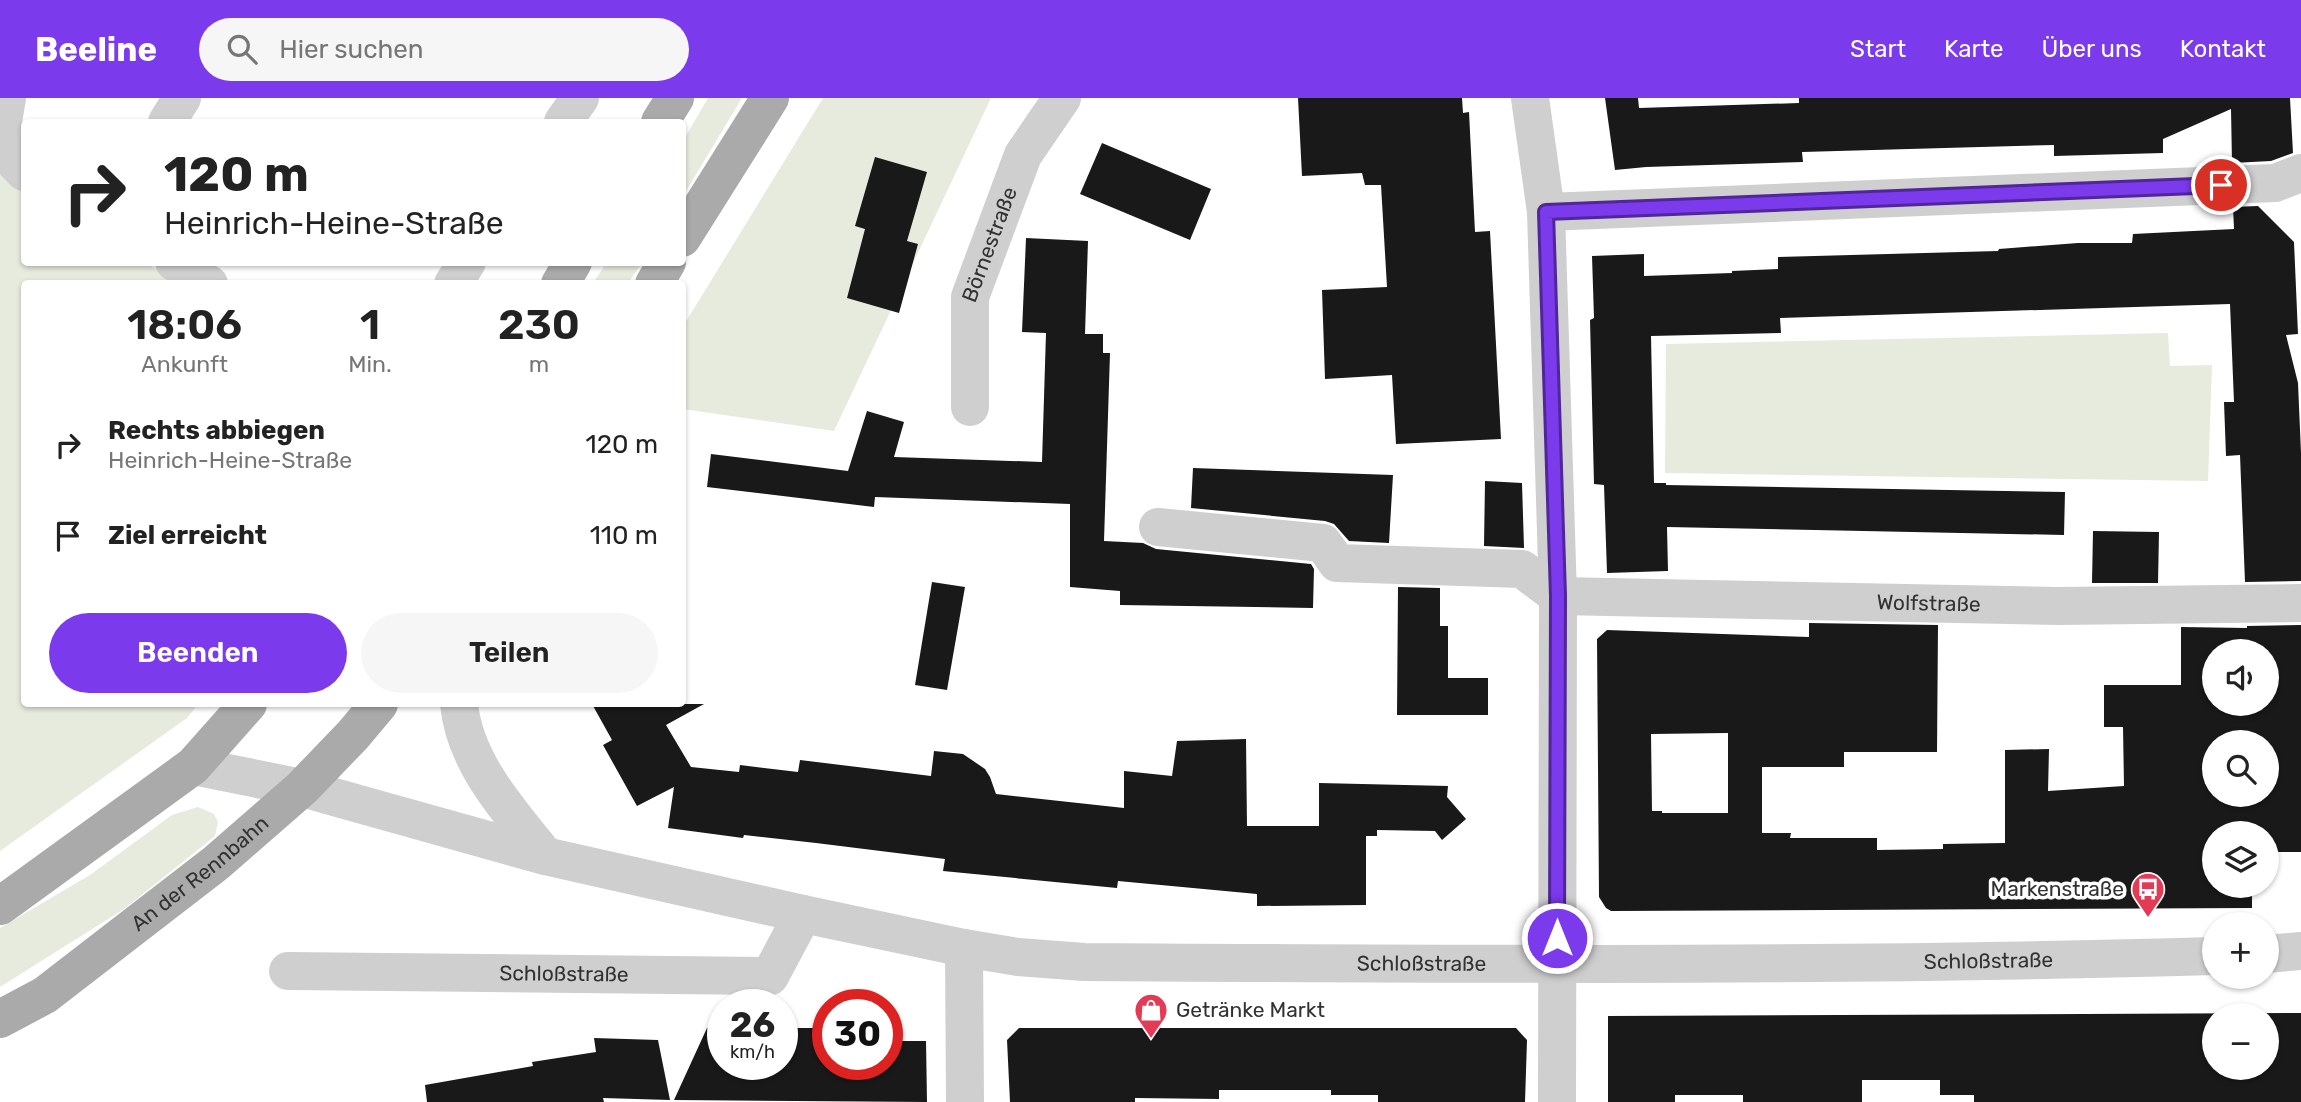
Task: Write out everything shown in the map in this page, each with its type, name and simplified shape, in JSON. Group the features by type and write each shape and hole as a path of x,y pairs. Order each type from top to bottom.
{"main road":[{"path":"662,119 675,98"},
{"path":"686,232 770,98"},
{"path":"0,906 193,766 245,707"},
{"name":"An der Rennbahn","path":"0,1019 45,995 216,863 302,788 354,735 377,707"}],"street":[{"path":"8,98 4,122 4,151 21,169"},
{"path":"169,119 182,98"},
{"path":"565,119 580,98"},
{"name":"Börnestraße","path":"970,407 970,297 1023,155 1062,98"},
{"path":"1530,98 1546,212 1558,596 1557,1102"},
{"path":"1546,212 2275,183 2301,173"},
{"path":"180,266 203,280"},
{"path":"1158,527 1323,543 1337,563 1522,569 1558,596"},
{"name":"Wolfstraße","path":"1558,596 2058,606 2301,603"},
{"path":"460,707 466,738 493,789 545,856"},
{"name":"Schloßstraße","path":"193,766 302,788 545,856 803,914 1018,957 1084,962 1557,964 2202,956"},
{"name":"Schloßstraße","path":"288,971 770,976 803,914"},
{"path":"964,948 965,1102"},
{"path":"2279,953 2301,951"}],"shaded area":[{"path":"708,98 742,98 686,191 686,136"},
{"path":"823,98 991,98 834,431 686,409 686,321"},
{"path":"0,167 21,180 21,266 151,266 173,280 21,280 21,707 196,707 187,718 0,851"},
{"path":"604,266 640,266 630,280 595,280"},
{"path":"2168,333 2170,366 2212,365 2208,481 1665,473 1666,344"},
{"path":"198,807 214,814 218,822 215,836 124,909 0,987 0,928 90,875 172,815"}],"building":[{"path":"1298,98 1462,98 1463,113 1469,112 1475,232 1490,231 1501,439 1396,444 1392,375 1325,379 1322,290 1387,287 1381,185 1365,185 1362,173 1302,176"},
{"path":"1605,98 1638,98 1639,108 1799,103 1799,98 2290,98 2293,153 2271,161 2232,163 2231,109 2163,139 2163,153 2054,156 2054,145 1802,152 1803,162 1615,170"},
{"path":"1102,143 1211,189 1190,240 1080,194"},
{"path":"875,157 927,172 907,241 918,244 899,313 847,298 865,229 855,226"},
{"path":"2258,206 2294,242 2298,334 2286,335 2298,383 2301,581 2245,582 2240,455 2226,456 2224,402 2234,402 2230,304 1780,318 1781,333 1651,336 1654,483 2065,492 2064,535 1667,527 1668,571 1607,573 1604,485 1594,484 1590,320 1594,318 1592,256 1644,254 1644,276 1778,269 1778,257 1998,251 2078,243 2132,243 2133,234 2234,229 2233,207"},
{"path":"1026,238 1088,241 1085,334 1103,334 1103,353 1110,353 1104,541 1143,543 1156,549 1311,564 1314,569 1313,608 1120,605 1120,591 1070,587 1070,504 875,497 874,507 707,487 711,454 848,471 867,411 904,422 894,457 1042,462 1046,333 1022,332"},
{"path":"1193,468 1393,475 1389,543 1349,541 1334,524 1325,521 1191,508"},
{"path":"1485,481 1522,483 1524,548 1484,546"},
{"path":"2093,531 2159,532 2158,583 2092,583"},
{"path":"932,582 965,587 947,690 915,685"},
{"path":"1398,587 1440,588 1440,626 1448,626 1448,678 1488,678 1488,715 1397,715"},
{"path":"1809,623 1938,625 1937,752 1844,752 1844,767 1762,767 1762,833 1791,833 1790,838 1877,838 1877,850 1943,849 1943,844 2005,843 2005,750 2049,749 2048,791 2124,786 2123,727 2104,727 2104,685 2181,685 2181,627 2301,625 2301,852 2279,852 2279,821 2202,821 2202,898 2252,898 2252,908 1611,911 1599,897 1597,639 1607,630 1809,637","holes":["1728,733 1728,813 1652,811 1651,734"]},
{"path":"686,704 704,704 666,725 691,767 739,772 740,765 798,772 800,760 931,776 934,751 963,754 985,769 996,794 1124,808 1124,771 1172,776 1177,741 1246,739 1247,826 1319,826 1319,783 1448,786 1447,797 1466,819 1442,840 1435,831 1377,830 1377,836 1366,836 1366,905 1257,906 1257,894 1118,881 1117,888 943,871 945,859 668,828 674,787 637,806 603,745 612,740 594,707 686,707"},
{"path":"2202,1013 2202,1080 2279,1080 2279,1013 2301,1013 2301,1102 1974,1102 1974,1095 1940,1095 1940,1080 1862,1080 1862,1102 1743,1102 1743,1095 1675,1095 1675,1102 1608,1102 1608,1016"},
{"path":"707,1028 707,1080 798,1080 798,1028 812,1028 812,1080 903,1080 903,1041 926,1041 927,1102 674,1100"},
{"path":"1019,1028 1516,1028 1527,1040 1525,1102 1378,1102 1378,1095 1331,1095 1331,1090 1219,1090 1219,1099 1135,1098 1135,1102 1010,1102 1007,1040"},
{"path":"594,1038 658,1040 670,1100 603,1098 604,1102 427,1102 425,1085 533,1066 532,1062 596,1052"}],"place":[{"name":"Markenstraße","path":"2148,919"},
{"name":"Getränke Markt","path":"1151,1040"}],"route":[{"path":"1557,938 1558,596 1546,212 2221,185"}]}
